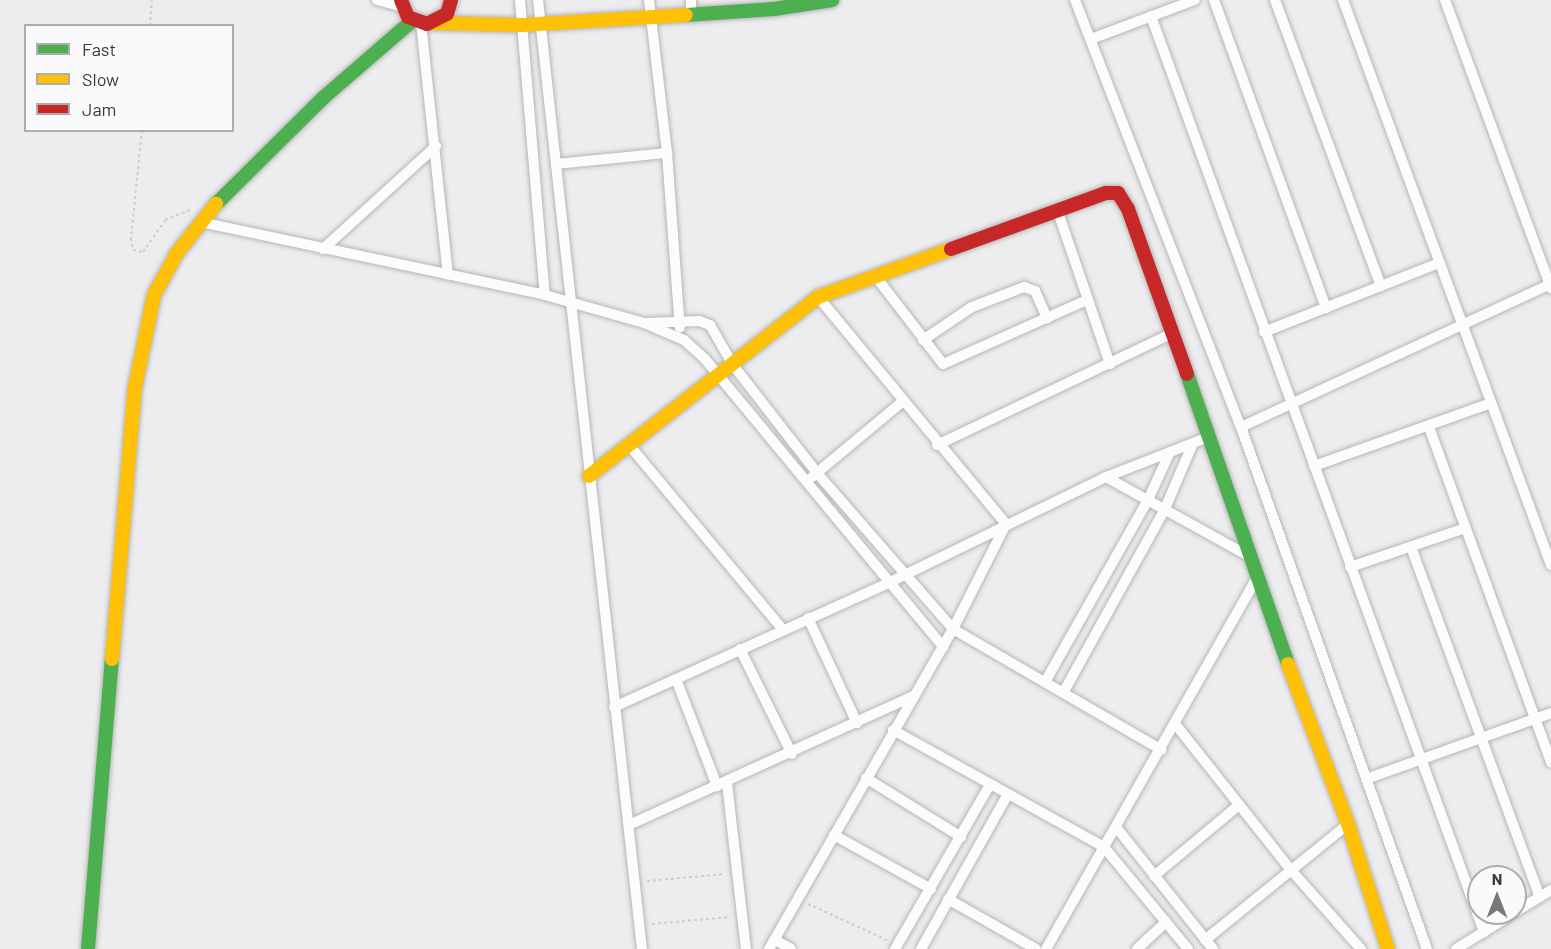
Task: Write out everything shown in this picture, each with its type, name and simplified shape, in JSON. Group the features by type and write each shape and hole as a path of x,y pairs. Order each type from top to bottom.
{"street":[{"path":"377,0 413,14 522,25 650,15 691,7 774,9 832,0"},
{"path":"88,949 120,542 139,357 154,295 200,222 216,204 370,58 413,14 447,14 451,0"},
{"path":"520,0 545,295"},
{"path":"538,0 642,949"},
{"path":"649,0 667,153 682,321 678,336"},
{"path":"1075,0 1241,427 1427,949"},
{"path":"1091,39 1195,0"},
{"path":"1214,0 1326,308"},
{"path":"1275,0 1381,286"},
{"path":"1343,0 1551,565"},
{"path":"1241,427 1461,324 1551,285 1445,0"},
{"path":"413,14 436,146 448,275"},
{"path":"1151,16 1290,404 1484,932"},
{"path":"323,249 436,146"},
{"path":"556,164 667,153"},
{"path":"589,476 818,297 1106,193 1119,194 1173,333 1247,555 1348,824 1388,949"},
{"path":"1058,212 1110,364"},
{"path":"200,222 545,295 644,323 678,336 705,359 943,647"},
{"path":"1264,332 1439,262"},
{"path":"876,277 939,361 946,364 1088,300"},
{"path":"923,340 972,308 1024,287 1035,291 1047,318"},
{"path":"818,297 937,445 1006,525"},
{"path":"644,323 682,321 710,325 733,365 817,473 903,575 953,629 1162,750"},
{"path":"937,445 1173,333"},
{"path":"805,482 902,402"},
{"path":"1314,466 1430,427 1491,403"},
{"path":"1430,427 1551,764"},
{"path":"614,707 888,583 1106,477 1208,437"},
{"path":"1063,693 1164,511 1192,443"},
{"path":"629,445 783,630"},
{"path":"1045,682 1147,502 1170,452"},
{"path":"1106,477 1147,502 1247,555"},
{"path":"791,949 772,945 800,900 893,730 943,647 1006,525"},
{"path":"1350,567 1466,528"},
{"path":"1411,547 1540,897"},
{"path":"1046,949 1162,750 1256,579"},
{"path":"808,618 857,723"},
{"path":"740,649 792,753"},
{"path":"676,679 722,784 738,873 746,949"},
{"path":"629,825 914,696"},
{"path":"1366,779 1551,713"},
{"path":"1176,725 1291,870 1361,949"},
{"path":"893,730 1007,796 1104,847 1188,949"},
{"path":"866,778 961,837"},
{"path":"896,947 989,786"},
{"path":"921,949 1007,796"},
{"path":"1154,876 1239,805"},
{"path":"1205,940 1348,824"},
{"path":"1116,827 1213,949"},
{"path":"834,835 931,889"},
{"path":"1527,905 1551,890"},
{"path":"948,899 1036,949"},
{"path":"1137,949 1166,922"},
{"path":"1456,949 1495,925"}],"path":[{"path":"150,24 152,0"},
{"path":"142,132 131,238 134,252 144,252 169,217 216,204"},
{"path":"635,882 738,873"},
{"path":"800,900 896,947"},
{"path":"640,925 743,916"}],"traffic: fast":[{"path":"686,15 774,9 832,0"},
{"path":"216,204 323,98 413,20"},
{"path":"1187,374 1288,664"},
{"path":"88,949 112,659"}],"traffic: slow":[{"path":"433,23 522,25 686,15"},
{"path":"112,659 135,387 154,295 177,253 216,204"},
{"path":"589,476 818,297 951,249"},
{"path":"1288,664 1348,824 1388,949"}],"traffic: jam":[{"path":"401,0 408,17 427,24 447,14 451,0"},
{"path":"951,249 1106,193 1118,193 1128,209 1187,374"}]}
